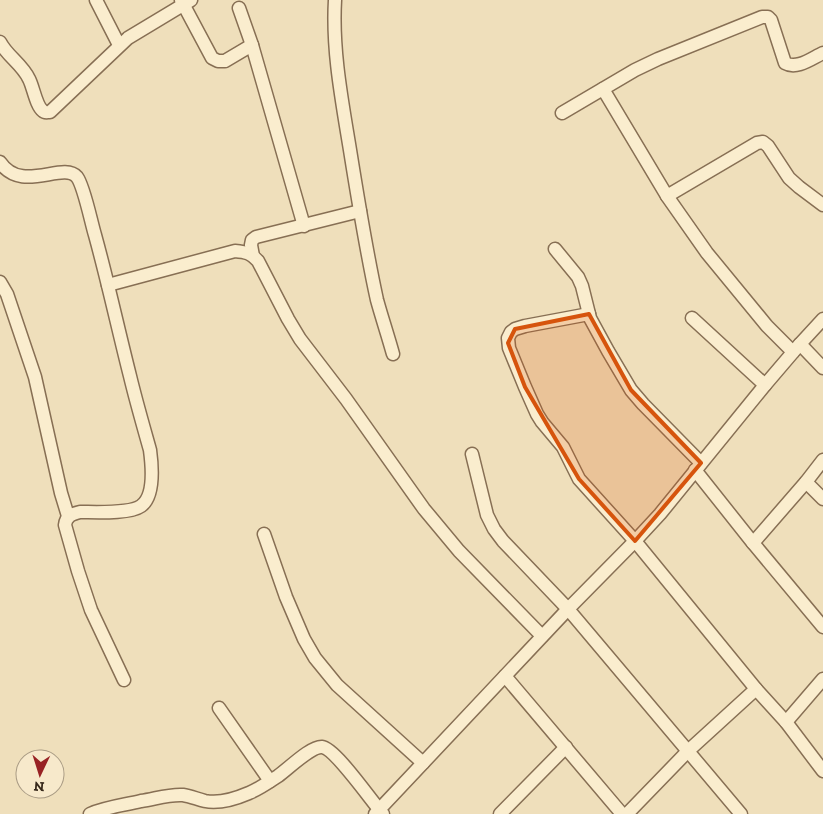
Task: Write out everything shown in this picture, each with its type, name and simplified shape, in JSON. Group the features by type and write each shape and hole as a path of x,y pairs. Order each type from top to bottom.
{"street":[{"path":"96,0 119,44"},
{"path":"335,0 334,21 337,65 360,211 378,301 393,354"},
{"path":"0,42 25,72 38,105 45,112 50,112 55,108 119,44 185,2 212,58 224,61 252,45"},
{"path":"239,8 252,45 304,226"},
{"path":"562,112 658,59 762,17 768,17 771,20 785,63 788,65 801,64 823,53"},
{"path":"603,89 667,196 707,253 767,326 823,368"},
{"path":"667,196 757,143 763,142 768,146 789,178 823,205"},
{"path":"0,162 10,172 20,176 31,177 64,172 73,173 78,178 84,194 150,450 151,485 146,502 140,507 130,511 80,512 68,516"},
{"path":"253,256 251,245 252,240 256,237 360,211"},
{"path":"555,249 578,277 589,314 631,390 698,467 753,543 823,626"},
{"path":"108,285 235,251 249,253 253,256 300,339 346,399 424,509 459,551 542,636"},
{"path":"0,282 7,294 35,377 60,493 68,516 65,525 81,579 91,610 124,680"},
{"path":"589,314 525,326 511,332 508,338 509,348 537,414 563,447 579,479 635,541 756,689 786,722 823,771"},
{"path":"692,318 765,385"},
{"path":"90,814 126,804 169,796 184,795 219,802 249,793 277,777 311,751 324,747 346,768 379,813 423,763 568,608 660,514 765,385 823,319"},
{"path":"472,454 488,515 503,542 568,608 741,814"},
{"path":"753,543 823,460"},
{"path":"806,482 823,499"},
{"path":"264,534 286,597 304,640 316,658 337,684 423,763"},
{"path":"505,676 622,814"},
{"path":"786,722 823,679"},
{"path":"627,814 688,751 756,689"},
{"path":"219,708 270,781"},
{"path":"500,814 566,747"}],"highlighted area":[{"path":"589,314 631,390 701,463 635,541 579,479 525,387 508,343 515,329"}]}
